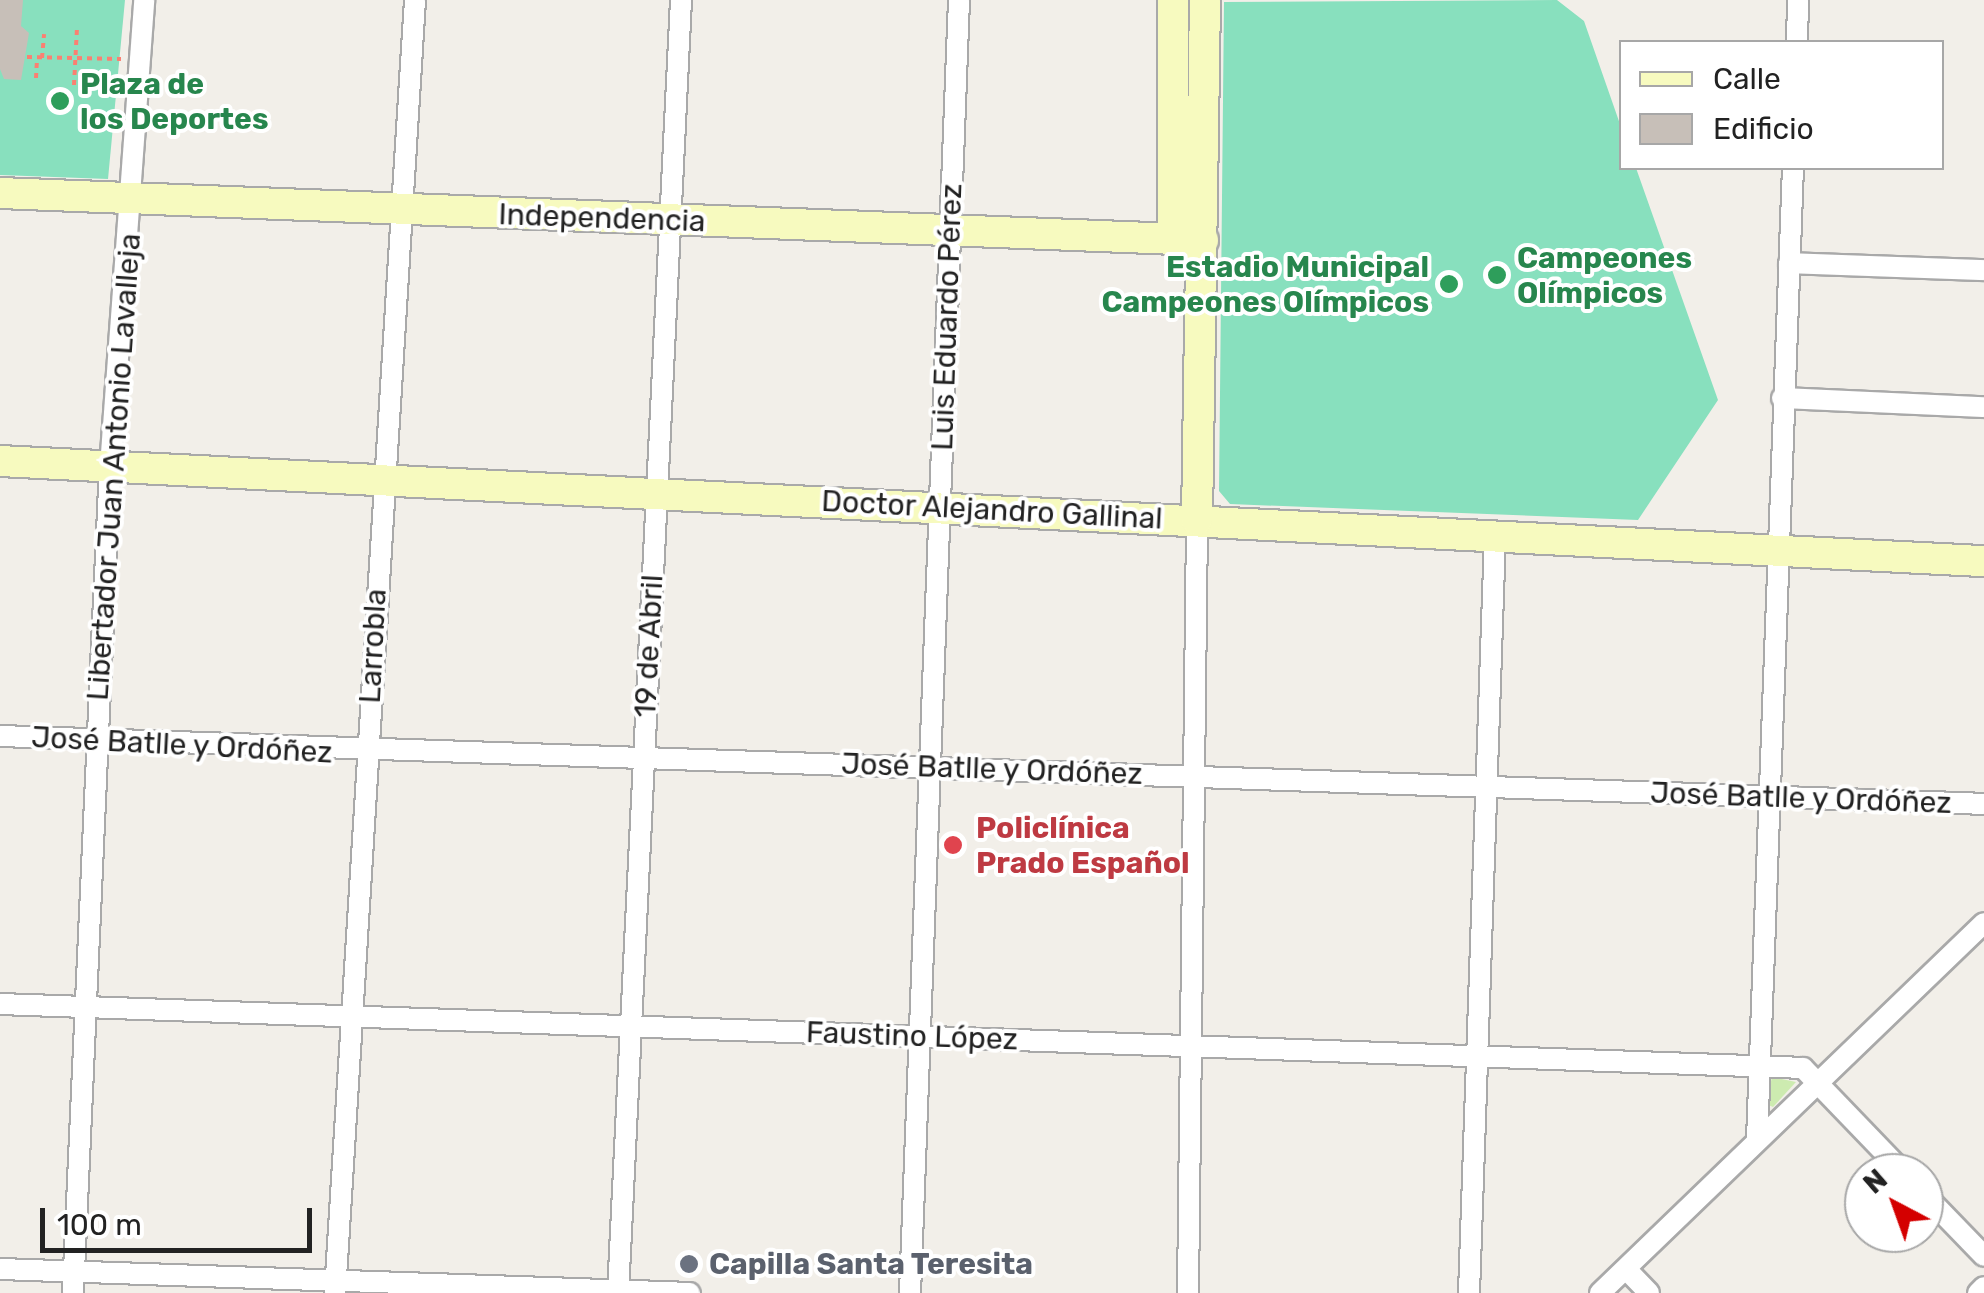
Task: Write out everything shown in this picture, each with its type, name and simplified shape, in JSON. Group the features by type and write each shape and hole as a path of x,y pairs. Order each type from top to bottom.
{"street":[{"name":"Libertador Juan Antonio Lavalleja","path":"73,1293 82,1009 110,466 144,0"},
{"name":"Larrobla","path":"336,1286 415,0"},
{"name":"19 de Abril","path":"618,1292 682,0"},
{"name":"Luis Eduardo Pérez","path":"910,1293 959,0"},
{"path":"1173,0 1188,240 1197,520 1188,1293"},
{"path":"1188,240 1205,0"},
{"path":"1797,40 1798,0"},
{"path":"1757,1140 1756,1066 1792,170"},
{"name":"Independencia","path":"0,193 950,234 1188,240"},
{"path":"1789,263 1984,270"},
{"path":"1782,398 1984,407"},
{"name":"Doctor Alejandro Gallinal","path":"0,460 940,505 1984,562"},
{"path":"1469,1293 1496,537"},
{"name":"José Batlle y Ordóñez","path":"0,736 367,753 644,754 1769,799 1984,804"},
{"path":"1600,1293 1984,923"},
{"name":"Faustino López","path":"0,1004 1803,1068 1818,1084"},
{"path":"1818,1084 1885,1153"},
{"path":"1944,1215 1984,1256"},
{"path":"1626,1268 1649,1293"},
{"path":"0,1269 336,1286 690,1293"},
{"path":"1978,1293 1984,1287"}],"path":[{"path":"74,85 77,27"},
{"path":"36,78 44,34"},
{"path":"27,57 141,60"}],"green space":[{"name":"Plaza de los Deportes","path":"0,0 125,0 108,179 0,175"},
{"name":"Estadio Municipal Campeones Olímpicos","path":"1557,0 1584,21 1619,121 1619,170 1637,170 1718,400 1638,520 1230,504 1219,491 1224,2"},
{"path":"1772,1077 1796,1082 1773,1107 1766,1104"}],"building":[{"path":"0,0 23,0 21,26 29,33 21,80 4,79 0,69"}],"place":[{"name":"Plaza de los Deportes","path":"60,101"},
{"name":"Campeones Olímpicos","path":"1497,275"},
{"name":"Estadio Municipal Campeones Olímpicos","path":"1449,284"},
{"name":"Policlínica Prado Español","path":"953,845"},
{"name":"Capilla Santa Teresita","path":"689,1264"}]}
